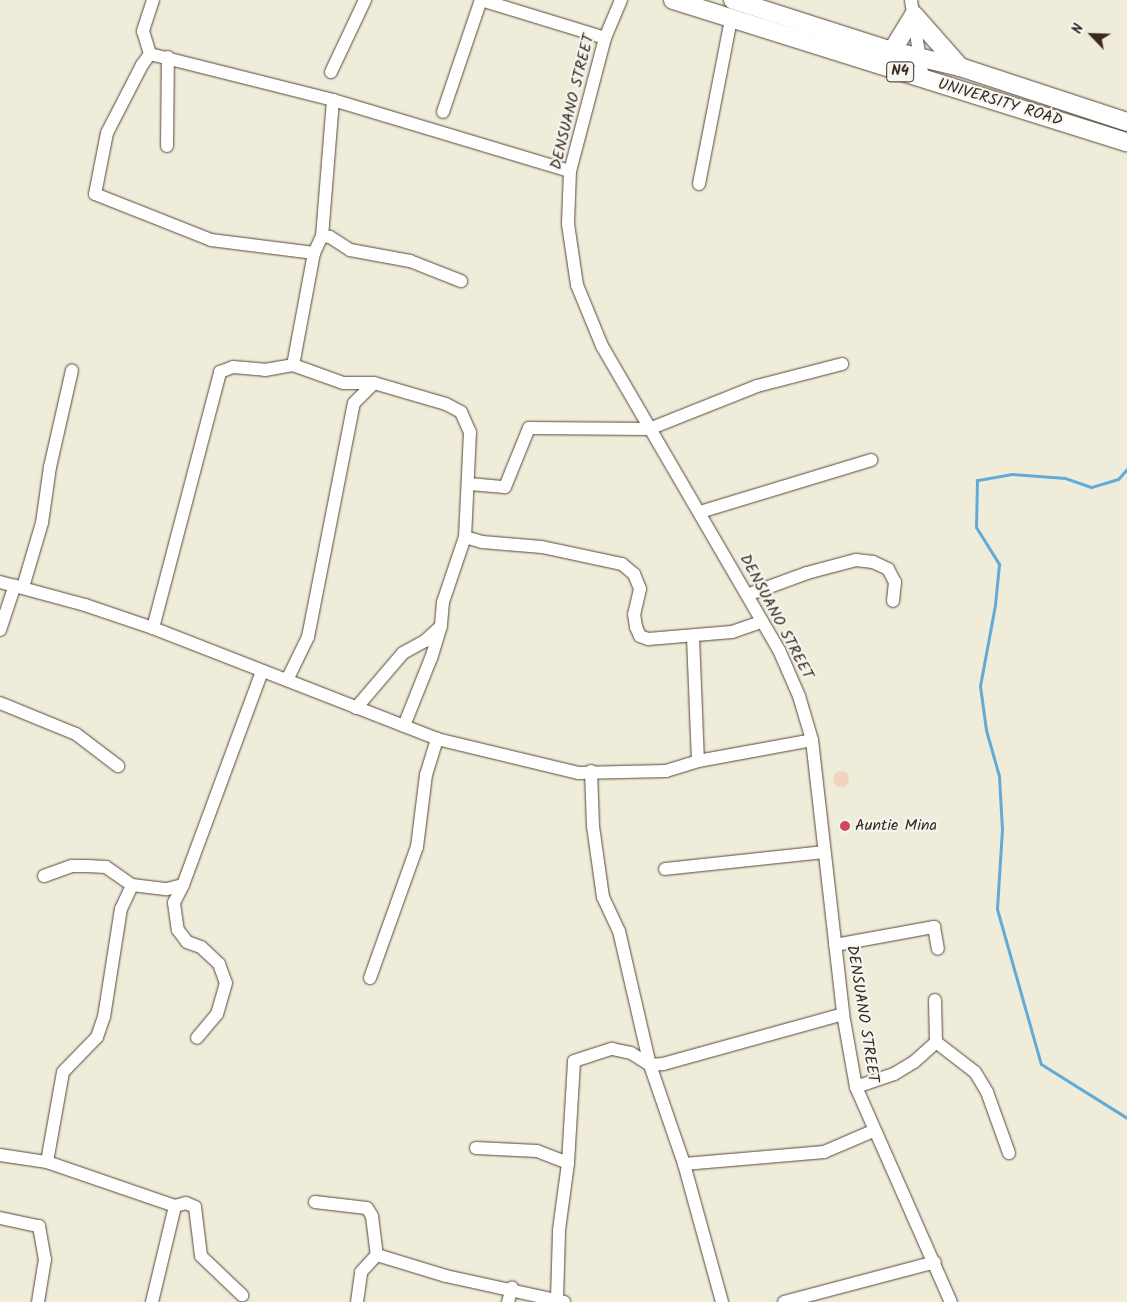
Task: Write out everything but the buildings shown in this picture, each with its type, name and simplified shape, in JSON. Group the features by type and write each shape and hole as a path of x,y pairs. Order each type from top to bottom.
{"highway":[{"name":"UNIVERSITY ROAD","path":"673,0 923,80 1127,142"},
{"name":"UNIVERSITY ROAD","path":"733,0 892,51 960,67 1127,122"},
{"path":"892,51 912,8 960,67"}],"street":[{"path":"150,54 143,31 153,0"},
{"path":"331,72 365,0"},
{"path":"443,112 481,0 605,38"},
{"name":"DENSUANO STREET","path":"621,0 605,38 570,171 568,224 577,285 602,346 779,650 799,696 812,740 823,852 843,1014 856,1087 873,1131 935,1262 951,1302"},
{"path":"912,8 923,80"},
{"path":"699,184 732,20"},
{"path":"150,54 333,100 570,171"},
{"path":"150,54 142,65 107,133 95,194 211,240 314,254"},
{"path":"167,146 168,57"},
{"path":"293,365 314,254 322,236 333,100"},
{"path":"322,236 330,237 350,250 410,261 461,281"},
{"path":"470,484 505,487 529,428 649,429 757,386 842,364"},
{"path":"152,628 220,372 233,367 266,370 293,365 343,383 374,384 417,395 461,412 470,432 470,484 464,537 443,602 441,626 404,726"},
{"path":"0,630 19,586 42,522 50,467 72,370"},
{"path":"343,383 354,403"},
{"path":"287,680 308,637 354,403 374,384"},
{"path":"700,512 871,460"},
{"path":"464,537 482,542 551,548 622,564 634,574 640,589 634,614 640,636 648,639 693,637 732,632 761,622"},
{"path":"747,595 807,573 856,560 873,562 888,569 895,582 893,601"},
{"path":"0,582 19,586 152,628 437,739 580,773 590,771 666,771 698,761 812,740"},
{"path":"356,708 404,653 425,641 441,626"},
{"path":"693,637 698,761"},
{"path":"197,1038 217,1014 226,983 219,964 201,947 187,942 178,930 174,903 183,885 262,670"},
{"path":"0,703 76,734 118,766"},
{"path":"370,978 417,847 426,775 437,739"},
{"path":"590,771 593,826 604,897 619,931 650,1065 684,1164 722,1302"},
{"path":"665,869 823,852"},
{"path":"44,876 72,866 106,867 132,885 167,889 183,885"},
{"path":"48,1162 63,1072 97,1037 104,1017 121,908 132,885"},
{"path":"835,945 934,927 938,949"},
{"path":"856,1087 894,1074 914,1062 936,1042 936,1000"},
{"path":"377,1255 446,1276 512,1288 560,1300 559,1230 568,1163 574,1061 612,1049 631,1053 650,1065 728,1048 843,1014"},
{"path":"936,1042 975,1072 987,1092 1009,1154"},
{"path":"684,1164 824,1152 873,1131"},
{"path":"476,1148 537,1152 568,1163"},
{"path":"0,1155 48,1162 175,1206 186,1203 195,1207 201,1256 242,1295"},
{"path":"315,1202 367,1208 372,1216 377,1255"},
{"path":"152,1302 175,1206"},
{"path":"0,1218 39,1226 44,1259 38,1302"},
{"path":"357,1302 361,1272 377,1255"},
{"path":"784,1302 935,1262"},
{"path":"508,1302 512,1288"}],"shaded area":[{"path":"838,771 844,771 849,776 847,785 838,787 833,782 833,776"}],"waterway":[{"path":"1127,469 1118,479 1091,487 1065,478 1012,474 977,480 976,527 999,564 995,605 980,686 986,730 999,776 1002,829 997,909 1041,1064 1127,1118"}],"place":[{"name":"Auntie Mina","path":"845,826"}]}
